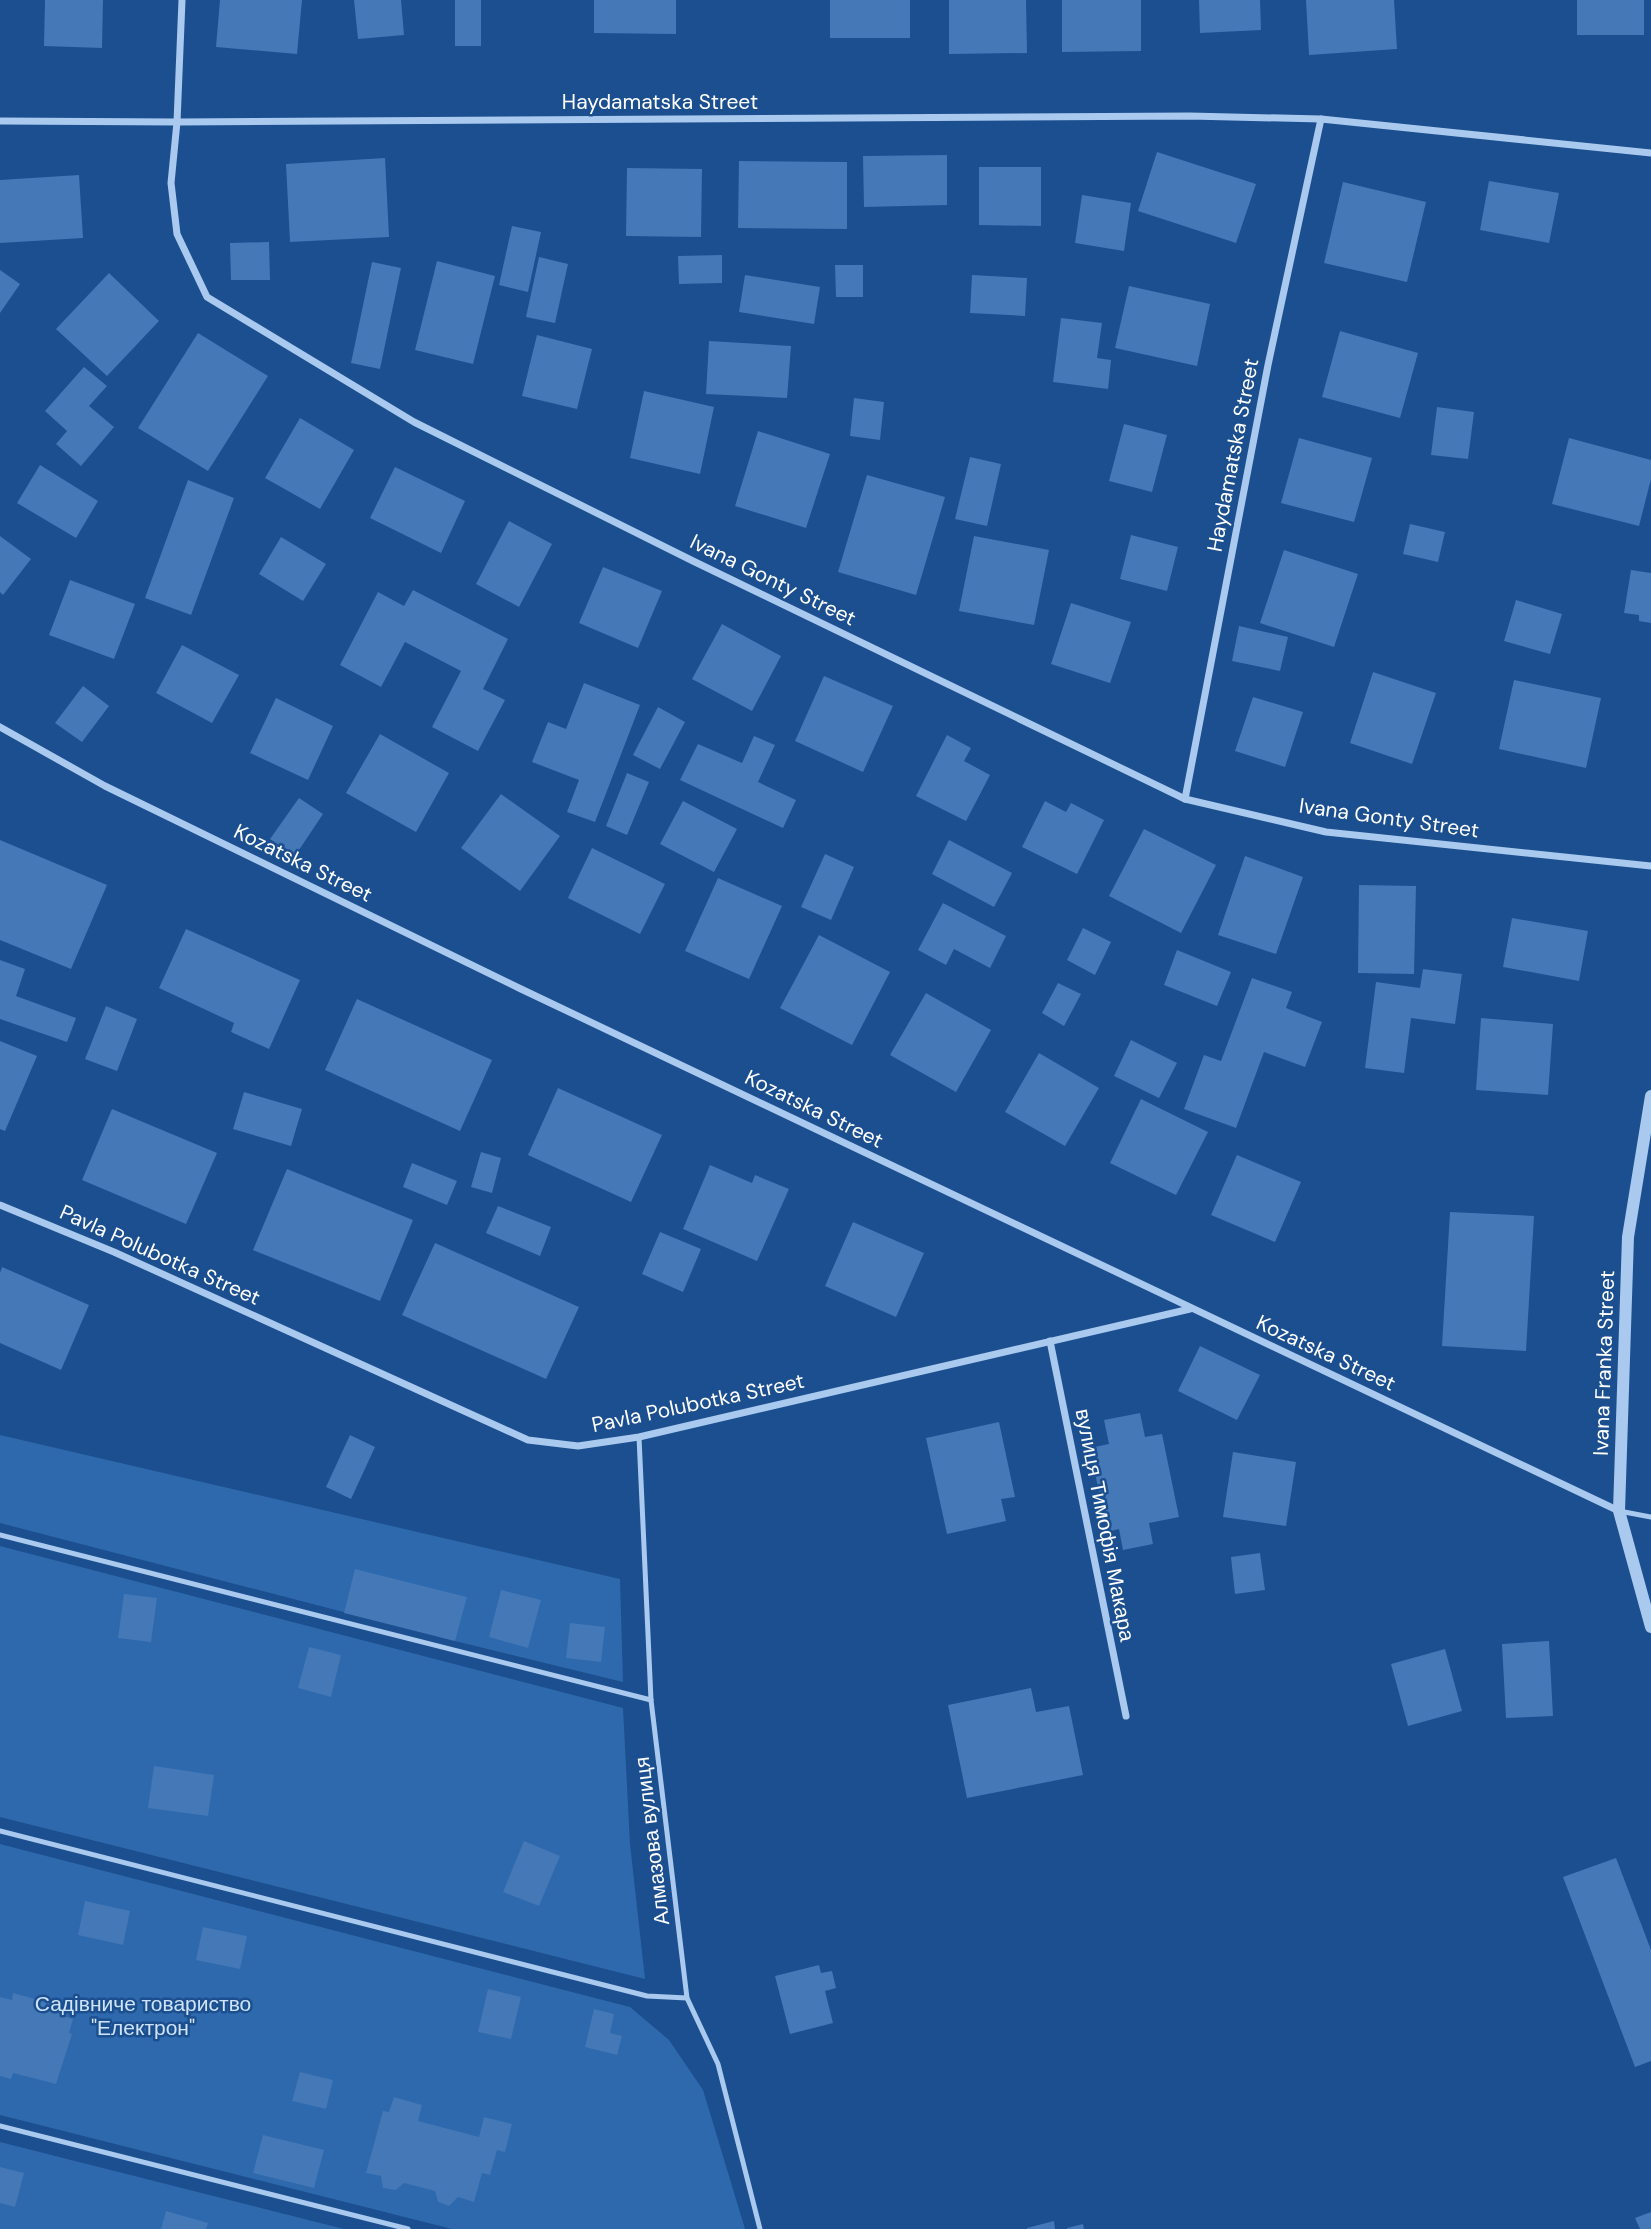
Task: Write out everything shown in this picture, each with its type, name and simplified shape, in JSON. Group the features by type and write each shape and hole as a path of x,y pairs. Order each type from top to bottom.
{"street":[{"name":"Ivana Gonty Street","path":"182,0 177,122 171,183 177,234 207,297 414,422 693,561 1185,799 1326,832 1651,866"},
{"name":"Haydamatska Street","path":"0,121 1177,116 1321,119 1651,153"},
{"name":"Haydamatska Street","path":"1185,799 1268,365 1321,119"},
{"name":"Kozatska Street","path":"0,727 105,786 1191,1309 1619,1511"},
{"name":"Ivana Franka Street","path":"1651,1097 1628,1237 1619,1511 1651,1627"},
{"name":"Pavla Polubotka Street","path":"0,1205 114,1252 528,1440 578,1446 639,1437 1191,1309"},
{"name":"вулиця Тимофія Макара","path":"1050,1341 1126,1716"}],"lane":[{"name":"Алмазова вулиця","path":"639,1437 651,1700 687,1998 718,2064 760,2229"},
{"path":"1619,1511 1651,1517"},
{"path":"0,1535 651,1700"},
{"path":"0,1831 647,1996 687,1998"},
{"path":"0,2126 408,2229"}],"green space":[{"path":"0,1435 620,1579 623,1682 0,1523"},
{"path":"0,1546 623,1708 630,1844 645,1979 0,1817"},
{"name":"Садівниче товариство \"Електрон\"","path":"0,1844 630,2007 669,2040 703,2090 745,2229 452,2229 0,2115"},
{"path":"0,2142 344,2229 0,2229"}],"building":[{"path":"45,0 103,0 102,48 44,46"},
{"path":"220,0 302,0 297,54 216,47"},
{"path":"354,0 401,0 404,35 358,39"},
{"path":"455,0 481,0 481,46 455,46"},
{"path":"594,0 676,0 676,34 594,33"},
{"path":"830,0 910,0 910,38 830,38"},
{"path":"949,0 1026,0 1027,53 949,54"},
{"path":"1062,0 1141,0 1141,51 1062,52"},
{"path":"1199,0 1260,0 1261,30 1200,33"},
{"path":"1306,0 1394,0 1397,49 1309,55"},
{"path":"1577,0 1644,0 1644,35 1577,35"},
{"path":"1157,152 1256,184 1236,243 1138,211"},
{"path":"947,155 947,205 864,207 863,156"},
{"path":"385,158 389,237 290,242 286,164"},
{"path":"739,161 847,162 847,229 738,228"},
{"path":"979,167 1041,167 1041,226 979,225"},
{"path":"627,168 702,169 701,237 626,236"},
{"path":"79,175 83,238 0,243 0,180"},
{"path":"1489,181 1559,193 1549,243 1480,230"},
{"path":"1343,182 1426,202 1407,282 1324,263"},
{"path":"1082,195 1131,203 1124,251 1075,243"},
{"path":"512,226 541,232 528,292 499,285"},
{"path":"269,242 270,280 231,280 230,243"},
{"path":"722,255 722,283 679,284 678,256"},
{"path":"539,257 568,264 555,323 526,317"},
{"path":"437,261 495,276 473,364 415,350"},
{"path":"372,262 401,268 380,369 351,363"},
{"path":"835,265 863,265 863,297 836,297"},
{"path":"0,270 20,284 0,313"},
{"path":"109,273 159,321 107,376 56,329"},
{"path":"745,275 820,287 814,324 739,312"},
{"path":"972,275 1027,278 1025,316 970,313"},
{"path":"1129,286 1210,304 1197,366 1115,348"},
{"path":"1061,318 1102,323 1097,358 1111,360 1108,389 1053,382"},
{"path":"1340,331 1418,353 1400,418 1322,397"},
{"path":"198,333 268,376 208,471 138,428"},
{"path":"537,335 592,349 577,409 522,396"},
{"path":"709,341 791,346 787,398 706,394"},
{"path":"84,367 107,386 89,406 114,427 81,466 56,444 67,431 45,411"},
{"path":"644,391 714,407 700,474 630,458"},
{"path":"854,398 884,402 880,440 850,436"},
{"path":"1437,407 1474,412 1468,459 1431,455"},
{"path":"300,418 354,450 320,509 265,478"},
{"path":"1124,424 1167,435 1152,492 1109,481"},
{"path":"758,431 830,454 806,528 735,506"},
{"path":"1299,438 1372,458 1354,522 1281,503"},
{"path":"1569,438 1651,460 1651,479 1639,526 1552,504"},
{"path":"970,457 1001,464 987,526 955,519"},
{"path":"40,465 98,501 76,538 17,503"},
{"path":"395,467 465,501 441,553 370,518"},
{"path":"867,475 945,497 916,595 838,572"},
{"path":"188,480 234,498 191,615 145,598"},
{"path":"509,521 552,544 519,607 476,584"},
{"path":"1410,524 1445,532 1438,562 1403,554"},
{"path":"1131,535 1178,547 1167,591 1120,579"},
{"path":"0,536 31,559 3,595 0,592"},
{"path":"974,536 1049,550 1034,625 959,611"},
{"path":"281,537 326,564 303,601 259,574"},
{"path":"1284,550 1358,574 1334,647 1260,623"},
{"path":"603,567 662,591 638,648 579,623"},
{"path":"1631,570 1651,573 1651,623 1639,621 1639,615 1624,613"},
{"path":"70,580 135,604 114,659 49,635"},
{"path":"413,590 508,639 483,689 505,700 478,751 432,727 461,671 405,642 381,687 340,665 378,592 404,606"},
{"path":"1516,600 1562,614 1550,654 1504,641"},
{"path":"1071,603 1131,622 1110,683 1051,664"},
{"path":"722,624 781,656 752,711 692,679"},
{"path":"1239,626 1288,637 1280,671 1232,661"},
{"path":"182,645 239,675 212,723 156,693"},
{"path":"1373,672 1436,693 1412,764 1350,743"},
{"path":"824,676 893,706 863,772 795,741"},
{"path":"1514,680 1601,698 1586,768 1499,749"},
{"path":"584,683 640,705 595,822 567,812 579,780 532,762 548,722 566,729"},
{"path":"83,686 109,706 82,742 55,723"},
{"path":"1253,697 1303,712 1285,767 1235,751"},
{"path":"276,698 333,726 308,780 250,753"},
{"path":"658,707 685,722 660,769 633,755"},
{"path":"380,734 449,773 416,832 346,793"},
{"path":"947,735 971,748 964,761 990,775 966,821 916,796"},
{"path":"754,736 775,745 758,782 796,800 783,828 680,780 698,744 742,763"},
{"path":"627,773 649,782 627,835 606,826"},
{"path":"501,794 560,836 520,891 461,848"},
{"path":"299,798 323,814 295,856 270,839"},
{"path":"683,801 737,829 714,872 660,844"},
{"path":"1045,801 1066,812 1071,803 1104,820 1077,874 1022,847"},
{"path":"1144,829 1216,865 1181,933 1109,896"},
{"path":"0,840 107,885 71,969 0,940"},
{"path":"949,840 1012,873 994,907 932,874"},
{"path":"592,848 665,884 640,934 568,898"},
{"path":"825,854 854,867 831,920 801,907"},
{"path":"1245,856 1303,877 1276,954 1218,935"},
{"path":"718,878 782,906 749,979 685,951"},
{"path":"1359,885 1416,886 1414,974 1358,973"},
{"path":"943,903 1006,936 990,968 954,949 946,965 918,950"},
{"path":"1512,918 1588,931 1579,981 1503,967"},
{"path":"1083,928 1111,942 1095,975 1067,960"},
{"path":"186,929 300,980 269,1049 231,1032 234,1023 159,988"},
{"path":"819,935 890,972 852,1045 780,1008"},
{"path":"1177,950 1231,972 1217,1006 1164,985"},
{"path":"0,960 25,969 16,996 76,1018 67,1042 0,1019"},
{"path":"1423,969 1462,974 1455,1024 1411,1018 1404,1073 1365,1068 1376,982 1420,988"},
{"path":"1252,978 1292,992 1286,1008 1322,1022 1305,1067 1264,1052 1236,1128 1184,1109 1204,1055 1221,1061"},
{"path":"1058,983 1081,994 1064,1026 1042,1013"},
{"path":"926,993 991,1030 956,1092 890,1055"},
{"path":"357,999 492,1060 460,1131 325,1070"},
{"path":"106,1006 137,1019 117,1071 85,1059"},
{"path":"1481,1018 1553,1024 1548,1095 1476,1090"},
{"path":"1131,1040 1177,1063 1159,1098 1114,1076"},
{"path":"0,1041 37,1056 5,1131 0,1129"},
{"path":"1039,1053 1099,1088 1065,1146 1005,1112"},
{"path":"558,1088 662,1135 631,1202 528,1155"},
{"path":"244,1092 302,1109 291,1146 233,1129"},
{"path":"1141,1099 1208,1132 1176,1195 1110,1163"},
{"path":"112,1109 217,1153 186,1224 82,1180"},
{"path":"481,1152 501,1158 492,1193 471,1187"},
{"path":"1237,1155 1301,1182 1275,1242 1211,1215"},
{"path":"412,1163 457,1181 447,1205 403,1187"},
{"path":"710,1165 752,1183 755,1175 789,1189 757,1261 683,1229"},
{"path":"287,1169 413,1220 380,1301 253,1250"},
{"path":"498,1206 551,1227 540,1256 486,1233"},
{"path":"1450,1212 1534,1216 1526,1351 1442,1346"},
{"path":"853,1222 924,1253 896,1317 825,1286"},
{"path":"660,1232 701,1249 683,1292 642,1274"},
{"path":"435,1243 579,1307 546,1379 402,1315"},
{"path":"2,1267 89,1305 61,1370 0,1343"},
{"path":"1200,1346 1260,1375 1237,1420 1178,1391"},
{"path":"1140,1413 1145,1437 1162,1434 1179,1517 1149,1523 1153,1544 1123,1550 1119,1529 1107,1532 1090,1448 1109,1444 1104,1420"},
{"path":"999,1422 1015,1497 1001,1499 1006,1521 947,1534 926,1438"},
{"path":"350,1435 375,1447 351,1499 326,1487"},
{"path":"1233,1452 1296,1462 1286,1526 1223,1517"},
{"path":"1260,1553 1265,1590 1235,1594 1231,1557"},
{"path":"355,1569 467,1597 455,1641 344,1613"},
{"path":"501,1590 541,1600 528,1648 489,1637"},
{"path":"124,1594 157,1598 151,1642 118,1638"},
{"path":"570,1623 605,1627 601,1662 566,1658"},
{"path":"1549,1641 1553,1716 1506,1718 1502,1644"},
{"path":"309,1647 341,1655 331,1697 298,1688"},
{"path":"1445,1649 1462,1711 1408,1726 1391,1664"},
{"path":"1031,1688 1036,1712 1069,1706 1083,1775 967,1798 948,1705"},
{"path":"154,1766 214,1775 208,1816 148,1808"},
{"path":"524,1841 560,1856 539,1906 503,1892"},
{"path":"1616,1858 1651,1950 1651,2061 1635,2067 1563,1877"},
{"path":"85,1901 130,1911 123,1945 78,1935"},
{"path":"203,1927 247,1936 240,1969 196,1960"},
{"path":"819,1965 821,1973 832,1971 836,1988 825,1991 833,2023 790,2034 775,1976"},
{"path":"488,1989 521,1997 511,2039 478,2032"},
{"path":"13,1993 68,2008 66,2017 73,2019 69,2033 72,2034 56,2084 13,2073 11,2079 0,2076 0,1997 12,2000"},
{"path":"594,2009 614,2014 610,2033 622,2036 617,2055 585,2047"},
{"path":"300,2072 333,2080 326,2109 292,2101"},
{"path":"394,2097 422,2105 418,2121 479,2137 484,2117 512,2124 505,2152 497,2150 490,2175 482,2173 474,2202 458,2197 449,2206 438,2202 435,2191 404,2183 396,2190 383,2188 381,2176 366,2173 383,2111 389,2112"},
{"path":"263,2135 324,2150 314,2188 253,2173"},
{"path":"0,2167 24,2173 15,2207 0,2203"},
{"path":"166,2211 208,2223 206,2229 161,2229"},
{"path":"1651,2212 1651,2229 1640,2229 1635,2218"},
{"path":"1054,2221 1055,2229 1027,2229 1027,2228"},
{"path":"1083,2224 1084,2229 1067,2229 1067,2228"}]}
